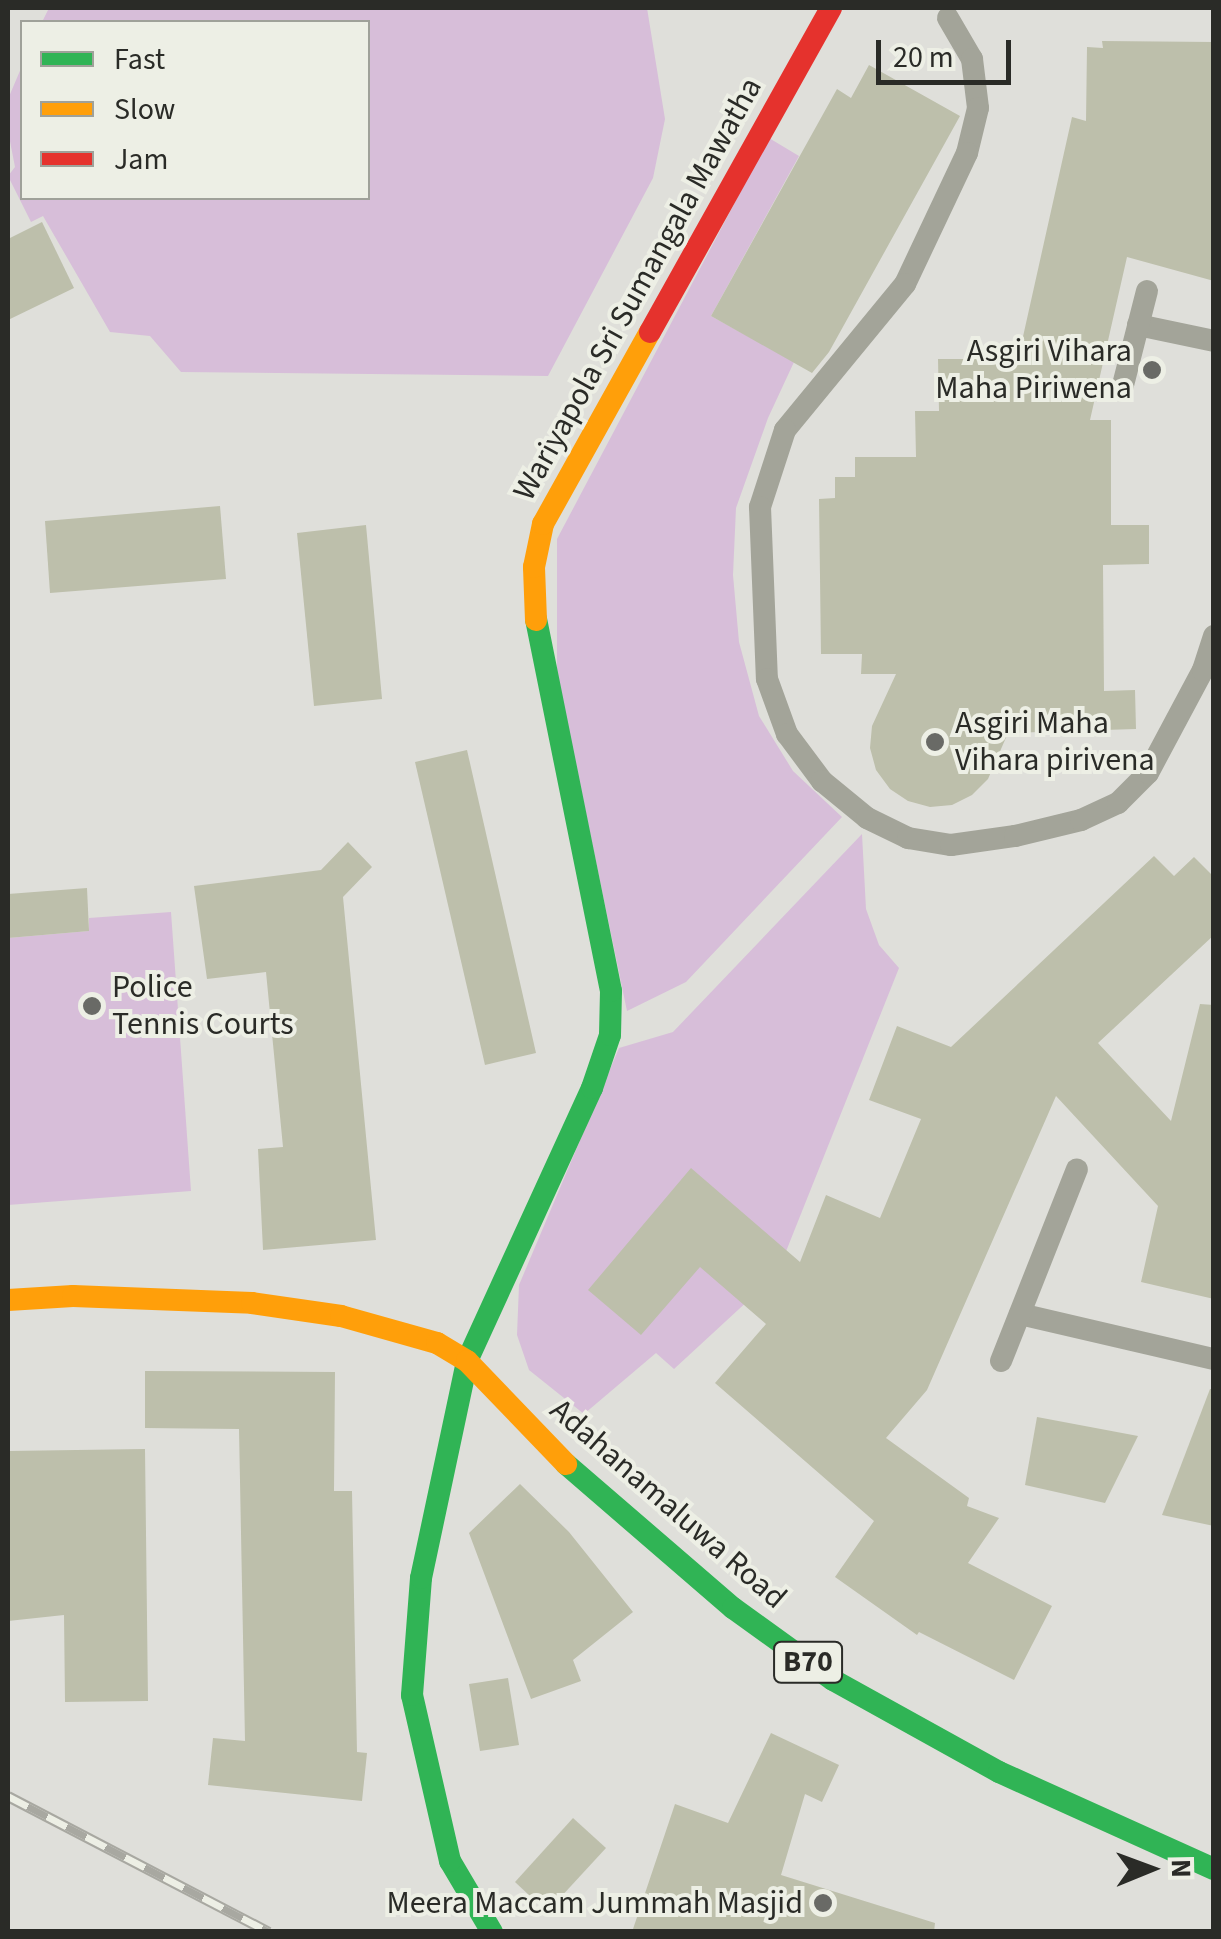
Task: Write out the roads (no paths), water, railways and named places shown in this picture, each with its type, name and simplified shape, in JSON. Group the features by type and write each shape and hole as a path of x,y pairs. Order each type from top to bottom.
{"street":[{"name":"Wariyapola Sri Sumangala Mawatha","path":"492,1932 480,1920 450,1861 412,1695 421,1578 467,1361 592,1088 610,1035 611,992 534,610 534,567 543,524 832,8"},
{"name":"B70","path":"8,1300 72,1296 252,1303 400,1330 467,1361"},
{"name":"Adahanamaluwa Road","path":"467,1361 551,1451 646,1535 733,1608 833,1680 999,1772 1214,1868"}],"lane":[{"path":"948,18 972,59 978,108 966,153 905,284 784,430 760,506 767,680 787,734 822,781 868,818 908,838 951,845 1016,836 1082,820 1118,803 1148,773 1203,670 1214,636"},
{"path":"1122,389 1147,292"},
{"path":"1138,325 1214,341"},
{"path":"1001,1361 1077,1169"},
{"path":"1020,1314 1214,1359"}],"railway":[{"path":"8,1796 269,1932"}],"place":[{"name":"Asgiri Vihara Maha Piriwena","path":"1152,370"},
{"name":"Asgiri Maha Vihara pirivena","path":"935,742"},
{"name":"Police Tennis Courts","path":"92,1006"},
{"name":"Meera Maccam Jummah Masjid","path":"823,1903"}]}
